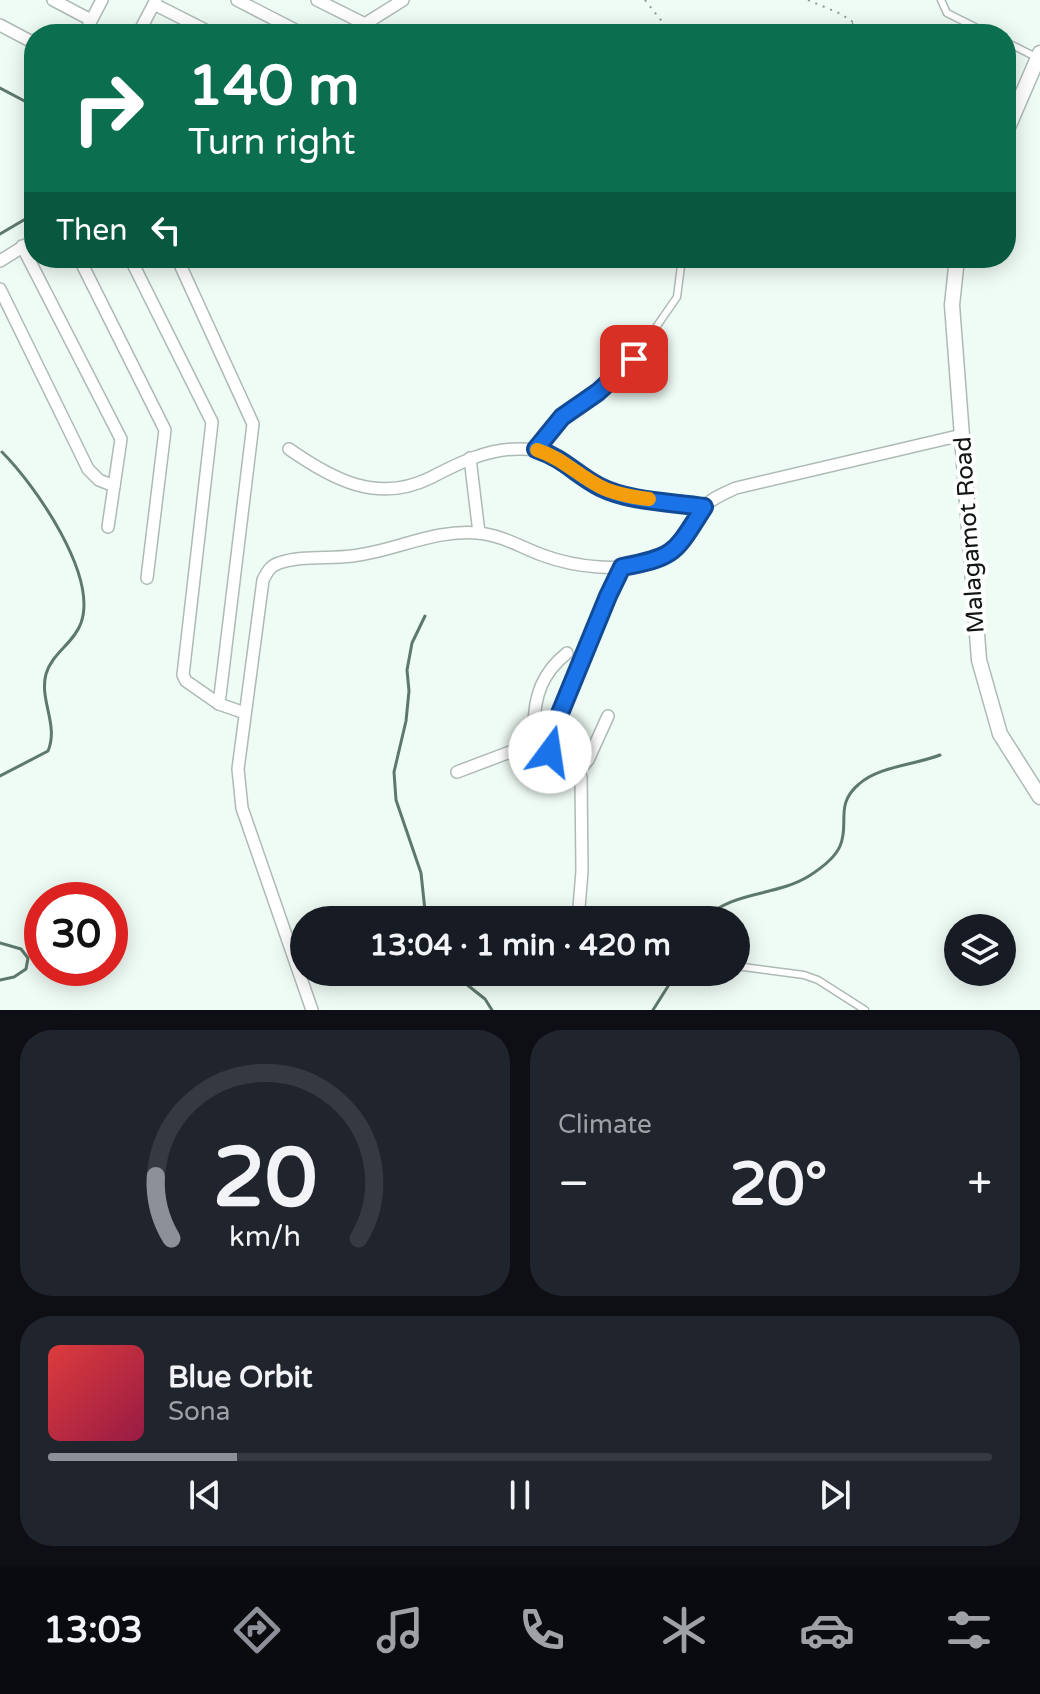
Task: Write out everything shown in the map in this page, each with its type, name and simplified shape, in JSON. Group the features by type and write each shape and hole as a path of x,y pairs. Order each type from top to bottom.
{"street":[{"path":"53,0 91,20"},
{"path":"89,24 102,0"},
{"path":"237,0 284,24"},
{"path":"317,0 365,24 403,0"},
{"path":"143,24 155,2 195,24"},
{"path":"0,25 24,38"},
{"path":"1016,109 1039,55"},
{"path":"0,261 22,246 24,250"},
{"path":"33,268 121,439 108,527"},
{"path":"84,268 165,430 147,578"},
{"path":"135,268 212,422 183,675 186,681 219,704 245,713"},
{"path":"182,268 253,424 219,704"},
{"name":"Malagamot Road","path":"954,268 952,305 979,660 1000,734 1040,797"},
{"path":"0,289 88,469 99,480 114,486"},
{"path":"312,1010 242,808 238,769 263,580 268,570 276,563 372,553 447,533 479,533 499,537 561,560 622,567 665,557 675,549 704,507 721,495 750,483 962,435"},
{"path":"289,449 335,479 384,489 415,483 470,458 505,450 536,449 557,456 600,487 619,494 704,507"},
{"path":"470,458 479,533"},
{"path":"457,772 510,752 539,758 550,746 622,567"},
{"path":"567,653 545,675 537,696 534,728 558,761 578,771 581,777 579,906"},
{"path":"578,771 588,760 608,716"}],"lane":[{"path":"941,0 943,9 967,24"},
{"path":"1016,46 1039,55"},
{"path":"536,449 562,417 598,392 641,351 677,297 681,268"},
{"path":"750,968 804,975 818,980 865,1010"}],"path":[{"path":"645,0 664,24"},
{"path":"808,0 856,24"},
{"path":"598,392 640,380 644,369 641,351"}],"waterway":[{"path":"0,88 24,101"},
{"path":"0,234 24,220"},
{"path":"0,776 48,751 51,732 45,693 46,674 53,660 78,630 84,603 72,557 60,532 31,486 2,452"},
{"path":"425,616 412,643 407,670 409,691 406,721 394,772 396,800 421,873 425,906"},
{"path":"722,906 796,883 813,873 838,850 843,838 847,799 859,784 877,773 940,755"},
{"path":"0,943 21,949 28,958 26,969 14,977 0,980"},
{"path":"469,986 485,999 492,1010"},
{"path":"653,1010 668,986"}],"slow traffic":[{"path":"537,450 557,456 600,487 649,499"}],"route":[{"path":"550,752 549,740 622,567 665,557 675,549 704,507 619,494 600,487 557,456 536,449 562,417 598,392 634,359"}]}
